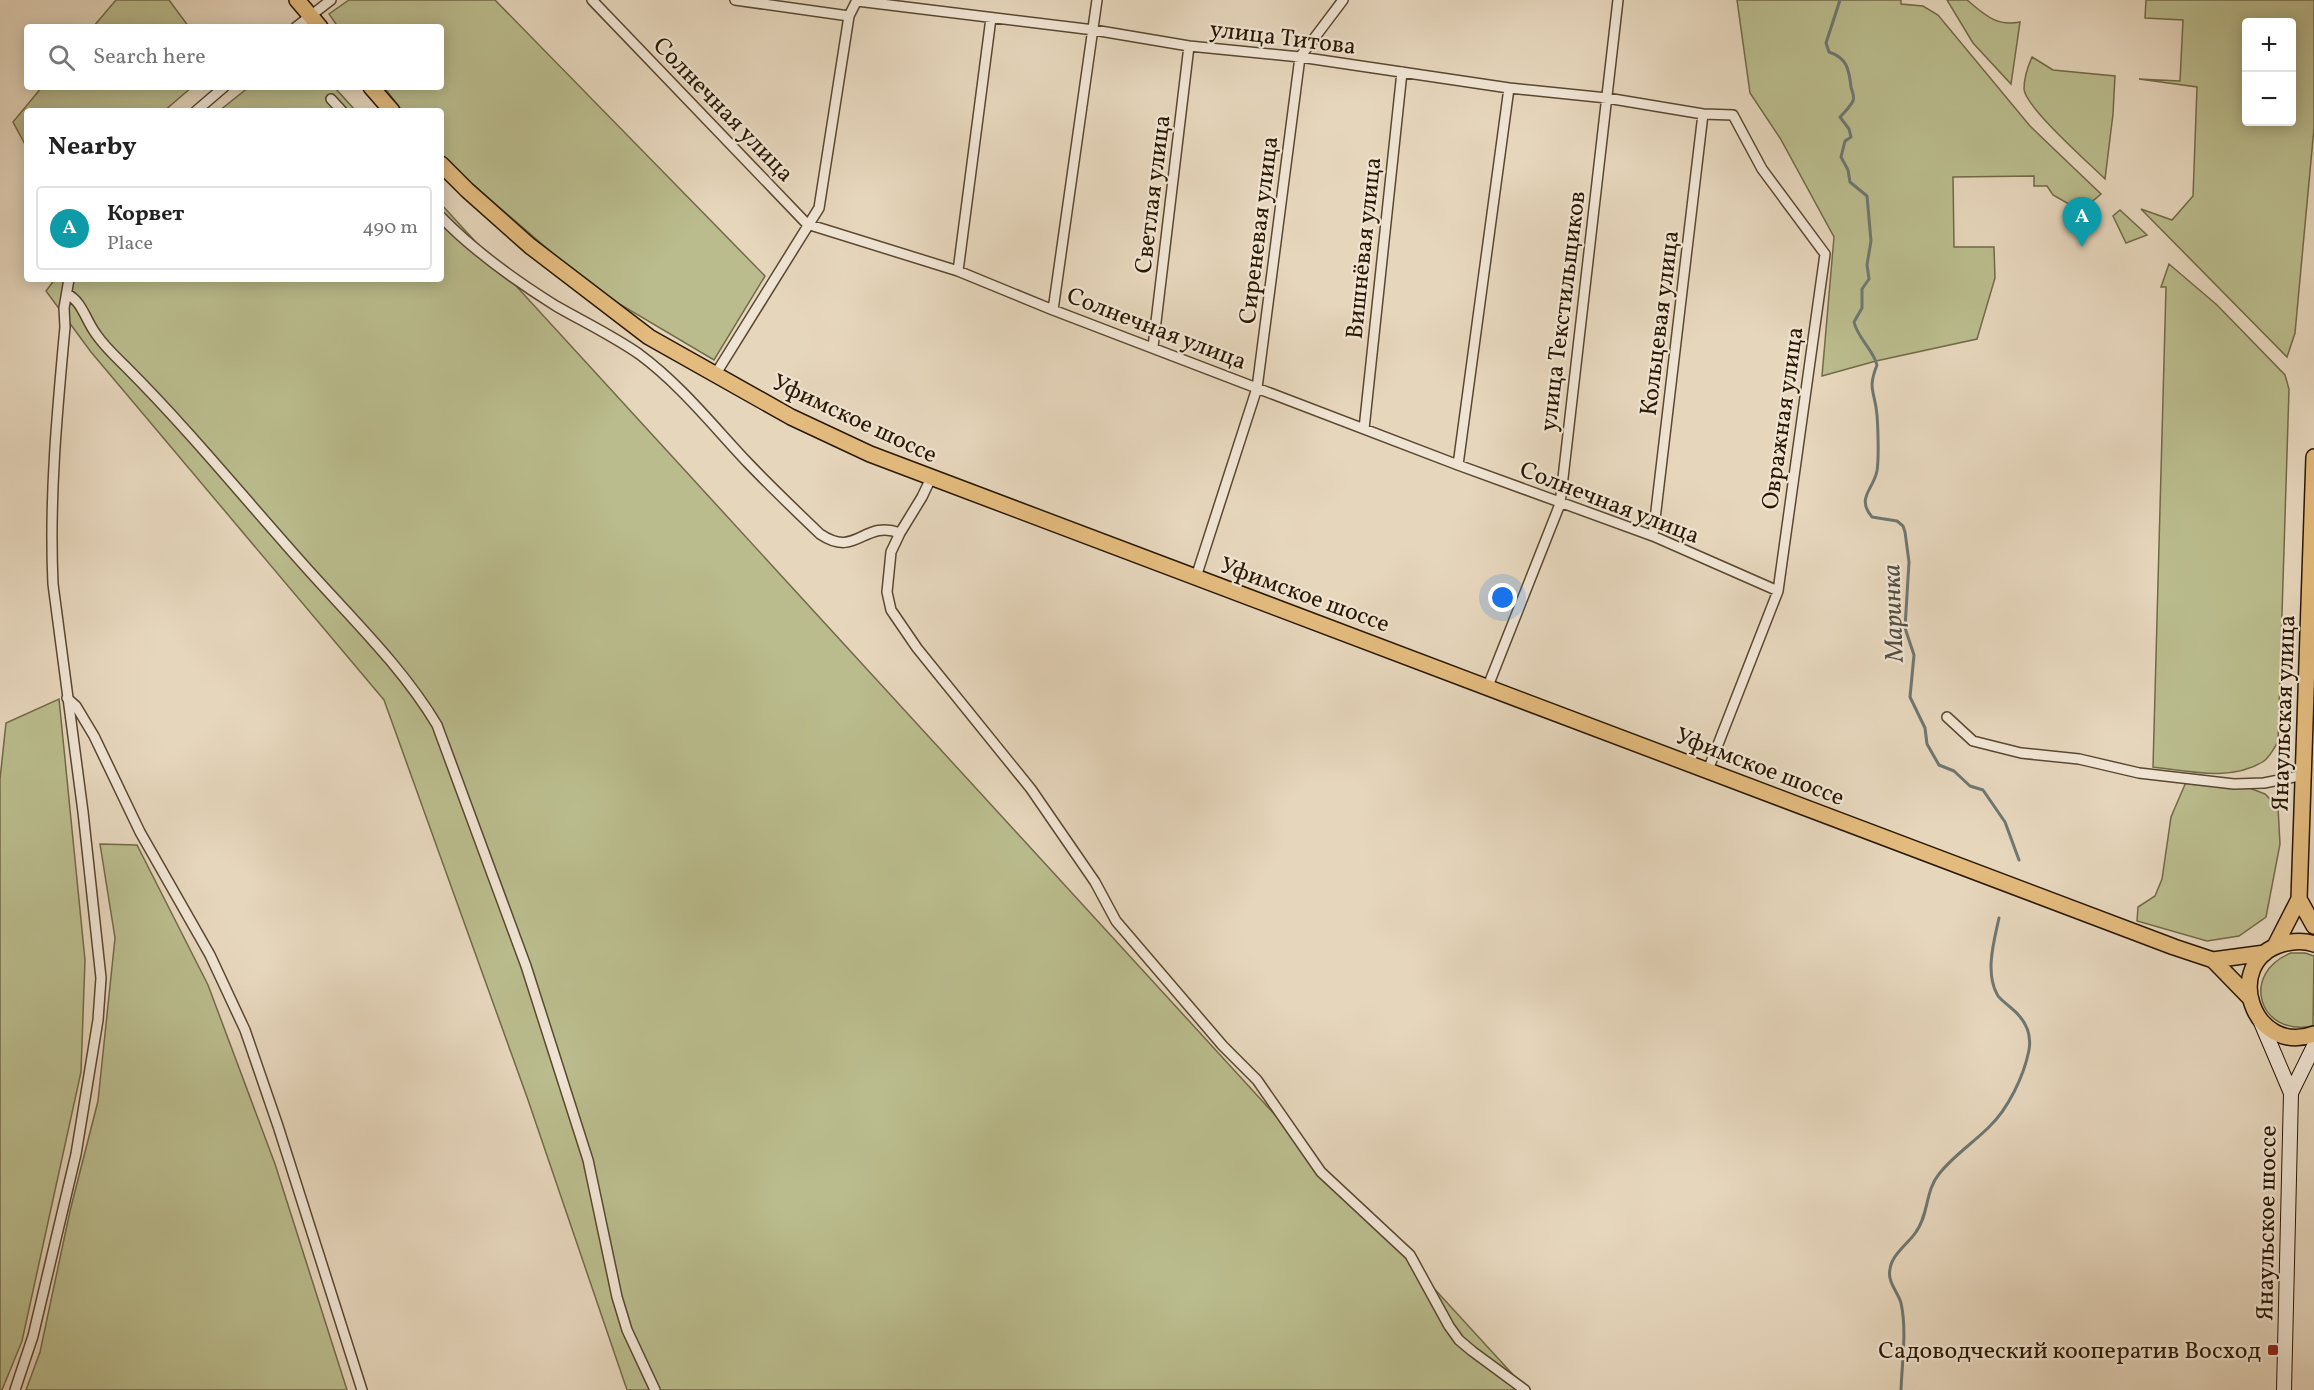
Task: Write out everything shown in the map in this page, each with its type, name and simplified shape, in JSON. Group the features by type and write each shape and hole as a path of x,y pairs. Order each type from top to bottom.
{"main road":[{"path":"297,0 315,21"},
{"path":"374,90 389,108"},
{"name":"Уфимское шоссе","path":"444,167 530,246 649,337 791,417 870,454 2213,960"},
{"name":"Янаульская улица","path":"2299,899 2314,457"},
{"path":"2299,899 2314,926"},
{"path":"2291,1093 2260,1020 2253,1010 2249,981 2255,966 2270,950 2299,899"},
{"path":"2213,960 2270,950 2292,941 2314,944"},
{"path":"2213,960 2250,998"},
{"path":"2260,1020 2270,1029 2282,1035 2295,1038 2314,1034"},
{"path":"2291,1093 2314,1046"},
{"name":"Янаульское шоссе","path":"2284,1390 2291,1093"}],"street":[{"path":"315,21 331,0"},
{"name":"Солнечная улица","path":"592,0 807,224 958,271 1053,310 1560,504 1653,536 1778,591"},
{"path":"735,0 849,16"},
{"path":"1053,310 1097,0"},
{"name":"Сиреневая улица","path":"1196,577 1257,387 1300,57 1343,0"},
{"name":"улица Текстильщиков","path":"1488,686 1560,504 1618,0"},
{"path":"715,375 819,208 849,16 857,1"},
{"name":"улица Титова","path":"857,1 1094,30 1189,46 1300,57 1509,88 1607,98 1703,114"},
{"path":"958,271 991,18"},
{"name":"Светлая улица","path":"1153,347 1189,46"},
{"name":"Вишнёвая улица","path":"1364,429 1402,72"},
{"path":"1458,465 1509,88"},
{"path":"200,108 220,90"},
{"path":"331,99 339,108"},
{"name":"Кольцевая улица","path":"1653,536 1703,114"},
{"name":"Овражная улица","path":"1703,114 1733,115 1762,170 1825,254 1778,591 1708,770"},
{"path":"444,220 458,234 506,271 555,305 639,355 661,373 687,395 749,464 829,540 845,544 875,530 885,529 900,533"},
{"path":"15,1390 33,1336 76,1154 98,1020 100,978 83,812 53,584 51,548 54,445 69,282"},
{"path":"67,294 79,304 97,336 201,445 279,538 399,671 418,694 437,725 526,966 588,1160 617,1297 627,1330 656,1390"},
{"path":"931,478 891,552 886,592 891,610 917,648 1031,789 1095,882 1116,921 1223,1046 1257,1080 1321,1172 1410,1255 1459,1340 1525,1390"},
{"path":"67,698 76,706 94,736 140,832 210,955 240,1020 272,1107 362,1390"},
{"path":"1947,717 1973,741 2021,753 2079,759 2139,773 2234,784 2264,783 2304,775"}],"green space":[{"path":"116,0 169,0 187,24 96,24"},
{"path":"349,0 495,0 765,276 714,360 594,289 444,160 444,108 400,108 386,90 444,90 444,24 336,24 329,14"},
{"path":"1737,0 1901,0 1901,4 1923,6 1938,15 2030,126 2101,194 2081,211 2053,195 2047,186 2034,186 2034,176 1953,177 1954,247 1994,247 1995,278 1977,339 1876,361 1822,376 1834,237 1780,138 1750,93"},
{"path":"1947,0 1967,0 1997,21 2020,22 2011,84 1973,43"},
{"path":"2146,0 2314,0 2314,128 2295,333 2287,357 2141,209 2172,220 2193,196 2197,87 2139,79 2180,81 2183,20 2145,18"},
{"path":"2032,57 2053,70 2115,76 2105,179 2046,121 2027,97 2024,85"},
{"path":"40,90 188,90 168,108 25,108"},
{"path":"245,90 337,90 353,108 223,108"},
{"path":"24,109 24,142 13,122"},
{"path":"444,207 1527,1390 627,1390 527,1097 384,700 91,352 46,291 53,282 444,282"},
{"path":"2120,210 2147,235 2126,243 2113,216"},
{"path":"2169,264 2217,305 2285,375 2289,389 2278,742 2264,761 2238,771 2224,773 2153,767 2166,287 2161,287"},
{"path":"59,699 85,960 81,1072 22,1341 2,1390 0,1390 0,779 6,723"},
{"path":"2186,782 2247,787 2265,794 2278,807 2280,844 2266,917 2239,936 2207,941 2137,921 2138,907 2155,896 2162,879 2171,817"},
{"path":"100,844 137,845 208,985 275,1164 347,1390 26,1390 40,1352 70,1211 98,1101 115,938"},
{"path":"2291,953 2305,953 2314,956 2313,1026 2294,1027 2279,1022 2268,1013 2262,1001 2261,988 2265,974 2275,962"}],"waterway":[{"name":"Маринка","path":"1840,0 1826,43 1829,52 1840,57 1846,65 1854,96 1852,103 1840,117 1849,129 1851,137 1845,141 1841,157 1848,170 1850,182 1867,196 1871,241 1867,265 1869,279 1862,289 1862,308 1854,322 1877,365 1872,385 1877,415 1878,466 1865,504 1872,517 1897,521 1903,526 1905,532 1909,562 1905,628 1914,655 1910,697 1925,728 1927,744 1939,765 1954,771 1970,786 1983,790 2005,822 2019,860"},
{"name":"Маринка","path":"1901,1390 1904,1324 1901,1303 1889,1274 1891,1264 1920,1225 1931,1188 1939,1174 1950,1161 1996,1120 2009,1102 2027,1060 2030,1044 2026,1026 2015,1011 1999,998 1993,985 1991,966 1999,918"}],"place":[{"name":"Корвет","path":"2082,247"},
{"name":"Садоводческий кооператив Восход","path":"2273,1350"}]}
